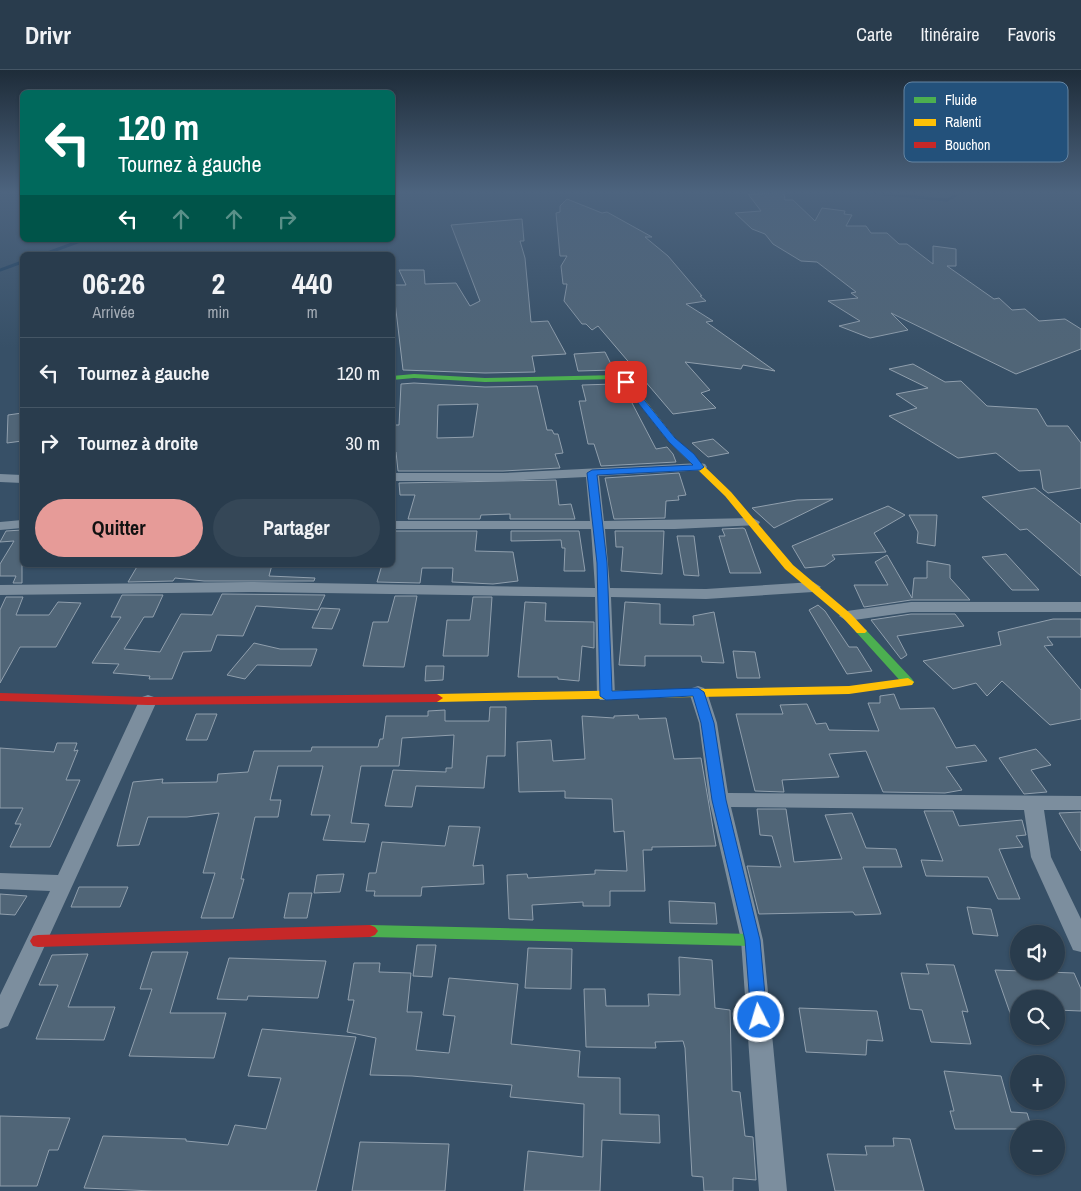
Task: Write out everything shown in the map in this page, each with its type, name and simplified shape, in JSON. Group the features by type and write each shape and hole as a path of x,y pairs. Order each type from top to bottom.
{"street":[{"path":"0,696 148,701 606,696 698,692 849,690 908,682 847,616 789,567 753,522 690,456 672,440 626,382 617,377 485,380 414,376 395,378"},
{"path":"395,477 503,477 700,467"},
{"path":"592,473 603,591 606,696"},
{"path":"0,478 20,479"},
{"path":"395,525 753,522"},
{"path":"0,526 20,524"},
{"path":"0,590 250,587 706,594 813,588"},
{"path":"847,616 911,607 1081,607"},
{"path":"698,692 708,723 719,800 752,940 774,1191"},
{"path":"0,1019 38,941 148,701"},
{"path":"719,800 1081,803"},
{"path":"1033,804 1041,857 1081,943"},
{"path":"0,881 64,883"},
{"path":"38,941 391,930 752,940"}],"building":[{"path":"458,243 521,243 525,258 531,322 548,321 566,354 532,356 535,372 485,373 403,370 395,302 395,285 406,285 399,270 424,270 425,284 456,283 470,306 480,301"},
{"path":"559,243 653,243 668,256 706,301 686,304 713,321 706,322 775,371 743,365 741,369 685,362 710,390 701,393 716,408 673,414 598,326 592,330 586,324 582,324 564,301 567,284 563,284 561,266 567,256 560,256"},
{"path":"773,244 907,244 933,264 933,246 956,249 956,266 947,266 994,299 999,298 1012,310 1025,309 1039,321 1065,319 1081,329 1081,349 1016,374 891,313 908,330 870,338 839,326 860,321 828,301 858,298 851,293 856,292 817,262 801,261"},
{"path":"605,352 614,370 578,371 574,354"},
{"path":"913,364 945,382 961,381 987,406 1037,409 1047,426 1068,426 1081,443 1081,488 1048,493 1043,489 1040,470 1019,471 996,453 958,458 889,416 917,408 896,394 928,388 889,369"},
{"path":"401,384 485,387 537,386 547,430 552,430 554,434 558,434 563,453 555,454 560,468 503,471 398,471 395,452 395,425 399,425","holes":["478,404 473,437 437,438 438,405"]},
{"path":"614,384 619,386 632,403 656,449 667,447 673,454 676,462 601,466 594,444 588,444 579,401 586,401 582,385"},
{"path":"20,413 20,441 7,443 8,415"},
{"path":"713,439 729,453 708,457 692,443"},
{"path":"679,473 686,495 678,496 679,500 666,501 665,518 614,519 605,478"},
{"path":"556,480 559,505 571,504 575,519 510,519 510,514 481,515 480,519 408,519 415,495 400,495 399,483"},
{"path":"1035,488 1081,524 1081,576 1027,529 1020,530 982,497"},
{"path":"833,499 774,528 752,508 797,500"},
{"path":"888,506 905,515 874,533 886,552 832,555 835,559 825,566 805,568 792,546"},
{"path":"909,515 937,515 935,546 917,543 918,532"},
{"path":"743,528 761,573 730,573 719,536 725,536 722,529"},
{"path":"20,530 22,583 13,583 16,576 0,576 0,564 14,541 0,542 6,531"},
{"path":"395,531 477,531 475,551 513,552 518,581 493,584 452,582 453,568 422,568 420,583 377,582 381,567 395,567"},
{"path":"511,531 579,531 585,571 564,571 565,548 562,548 561,540 511,541"},
{"path":"615,531 664,531 662,574 621,571 623,547 616,547"},
{"path":"677,536 694,536 699,576 684,575"},
{"path":"1006,554 1039,590 1012,590 982,557"},
{"path":"887,555 912,598 914,578 927,578 927,561 950,565 950,578 970,600 911,600 864,607 854,585 888,585 875,562"},
{"path":"137,567 271,567 269,576 315,578 314,581 204,581 175,578 173,581 128,582"},
{"path":"222,594 325,595 318,610 256,606 243,636 217,635 211,651 183,652 172,679 149,679 150,676 113,673 119,664 92,663 121,617 111,617 122,595 163,595 153,617 144,617 124,649 160,652 181,614 212,615"},
{"path":"395,596 417,596 404,667 363,666 373,622 388,622"},
{"path":"6,597 23,597 16,615 49,615 58,602 81,603 56,647 20,647 0,683 0,610"},
{"path":"473,597 492,597 488,656 443,656 447,620 470,620"},
{"path":"525,602 546,603 545,621 594,622 594,648 582,646 579,681 558,679 558,677 518,677"},
{"path":"625,602 660,604 660,624 694,625 693,616 714,612 724,663 702,662 701,656 645,656 645,666 619,665"},
{"path":"818,605 825,611 849,647 857,647 872,671 847,674 809,610"},
{"path":"321,608 340,609 332,629 312,628"},
{"path":"911,614 955,614 964,626 897,636 907,655 901,659 871,620"},
{"path":"1053,619 1081,619 1081,637 1047,637 1053,645 1044,646 1081,690 1081,719 1050,725 1002,681 987,696 976,683 953,689 923,661 1001,645 998,632"},
{"path":"254,643 280,649 317,649 311,666 257,665 245,679 227,675"},
{"path":"733,651 755,652 760,678 737,678"},
{"path":"426,666 444,666 443,680 425,681"},
{"path":"894,694 900,709 934,708 956,748 975,745 987,761 946,767 962,790 945,793 883,792 866,751 829,754 839,777 782,780 784,792 755,791 736,714 783,714 780,705 807,704 816,724 826,723 829,730 879,731 868,703 880,703 880,696"},
{"path":"490,707 506,707 505,756 487,756 484,788 416,786 412,807 385,806 393,770 446,772 446,768 452,768 454,735 402,738 399,766 361,766 351,823 369,824 365,842 323,840 330,815 311,815 323,766 278,766 270,800 281,800 278,817 255,817 241,879 244,879 233,918 201,918 215,873 203,873 219,813 187,817 148,817 139,845 117,846 133,782 163,779 162,783 217,782 218,774 248,772 254,751 311,751 312,747 378,747 380,739 383,739 386,716 428,716 428,711 445,710 445,721 489,721"},
{"path":"196,714 217,714 207,740 186,740"},
{"path":"638,715 639,719 666,718 674,759 701,758 716,846 652,847 652,850 643,850 645,891 610,891 610,906 583,906 583,902 532,905 533,920 509,919 507,875 527,874 528,878 595,874 595,870 627,871 624,831 614,832 612,799 565,798 565,791 519,792 517,742 551,740 553,761 585,759 582,716 614,718 614,716"},
{"path":"57,743 77,743 74,751 78,750 66,780 80,780 61,823 50,847 10,847 21,824 15,824 23,808 0,808 0,748 54,752"},
{"path":"1036,749 1051,765 1031,770 1047,792 1024,794 999,758"},
{"path":"757,809 786,809 794,862 842,859 825,815 852,813 866,848 896,849 902,867 863,867 881,914 855,915 853,912 759,914 747,866 781,867 772,836 760,835"},
{"path":"924,811 953,811 959,826 1022,820 1026,835 1016,836 1023,847 999,849 1020,899 998,899 988,877 926,876 921,860 943,861"},
{"path":"1081,812 1081,851 1059,813"},
{"path":"449,826 480,827 473,866 483,865 484,884 422,887 421,896 374,896 375,891 366,891 369,873 376,873 382,842 445,846"},
{"path":"344,874 340,892 314,893 317,875"},
{"path":"79,887 128,887 120,907 71,907"},
{"path":"289,893 312,893 307,918 284,918"},
{"path":"0,894 27,896 15,915 0,914"},
{"path":"669,901 715,903 717,924 670,923"},
{"path":"967,907 991,909 998,936 973,934"},
{"path":"417,945 436,945 432,977 413,976"},
{"path":"528,948 572,949 571,989 525,988"},
{"path":"152,952 188,952 170,1013 226,1013 214,1058 129,1056 152,989 140,989"},
{"path":"88,954 68,1007 115,1007 104,1040 36,1039 58,985 39,985 52,955"},
{"path":"679,957 712,960 715,1008 730,1010 732,1091 740,1092 745,1136 753,1137 756,1180 733,1178 733,1191 704,1191 703,1177 692,1176 685,1048 683,1041 655,1042 656,1048 586,1047 584,989 605,989 606,1006 649,1006 648,994 680,995"},
{"path":"229,958 326,961 318,998 248,996 247,1000 217,999"},
{"path":"354,963 380,963 379,972 411,973 407,1012 422,1012 416,1050 449,1053 455,1016 443,1015 449,978 518,984 511,1044 580,1051 578,1077 620,1078 620,1114 659,1115 660,1143 602,1140 600,1191 524,1191 528,1151 583,1157 584,1104 510,1097 512,1085 412,1076 370,1075 376,1038 347,1032 354,1000 348,1000"},
{"path":"926,964 954,965 968,1012 962,1011 971,1044 931,1042 922,1010 910,1009 901,973 929,974"},
{"path":"995,970 1010,971 1010,980 1065,980 1065,973 1074,973 1081,989 1081,1011 1065,1010 1065,990 1010,990 1010,1013"},
{"path":"799,1008 877,1011 883,1041 867,1040 866,1055 806,1052"},
{"path":"262,1029 356,1037 316,1191 153,1191 84,1188 103,1136 186,1139 186,1141 228,1145 235,1125 266,1129 281,1078 248,1076"},
{"path":"944,1071 1001,1076 1011,1112 1027,1113 1029,1120 1010,1120 1010,1129 955,1129 950,1111 954,1111"},
{"path":"0,1116 70,1118 58,1150 49,1150 37,1186 0,1186"},
{"path":"893,1138 910,1139 924,1191 835,1191 827,1154 867,1155 865,1146 894,1146"},
{"path":"360,1142 449,1144 445,1191 352,1191"}],"waterway":[{"path":"50,252 74,243"},
{"path":"0,270 20,263"}],"traffic: fast":[{"path":"395,378 414,376 485,380 617,377 626,382 638,397"},
{"path":"861,631 908,682"},
{"path":"370,931 752,940"}],"traffic: slow":[{"path":"638,397 672,440 728,494 789,567 847,616 861,631"},
{"path":"437,698 849,690 908,682"}],"traffic: jam":[{"path":"0,697 148,701 437,698"},
{"path":"38,941 370,931"}],"route":[{"path":"626,382 672,440 700,467 592,473 602,563 606,696 698,692 708,723 719,800 752,940 759,1017"}]}
